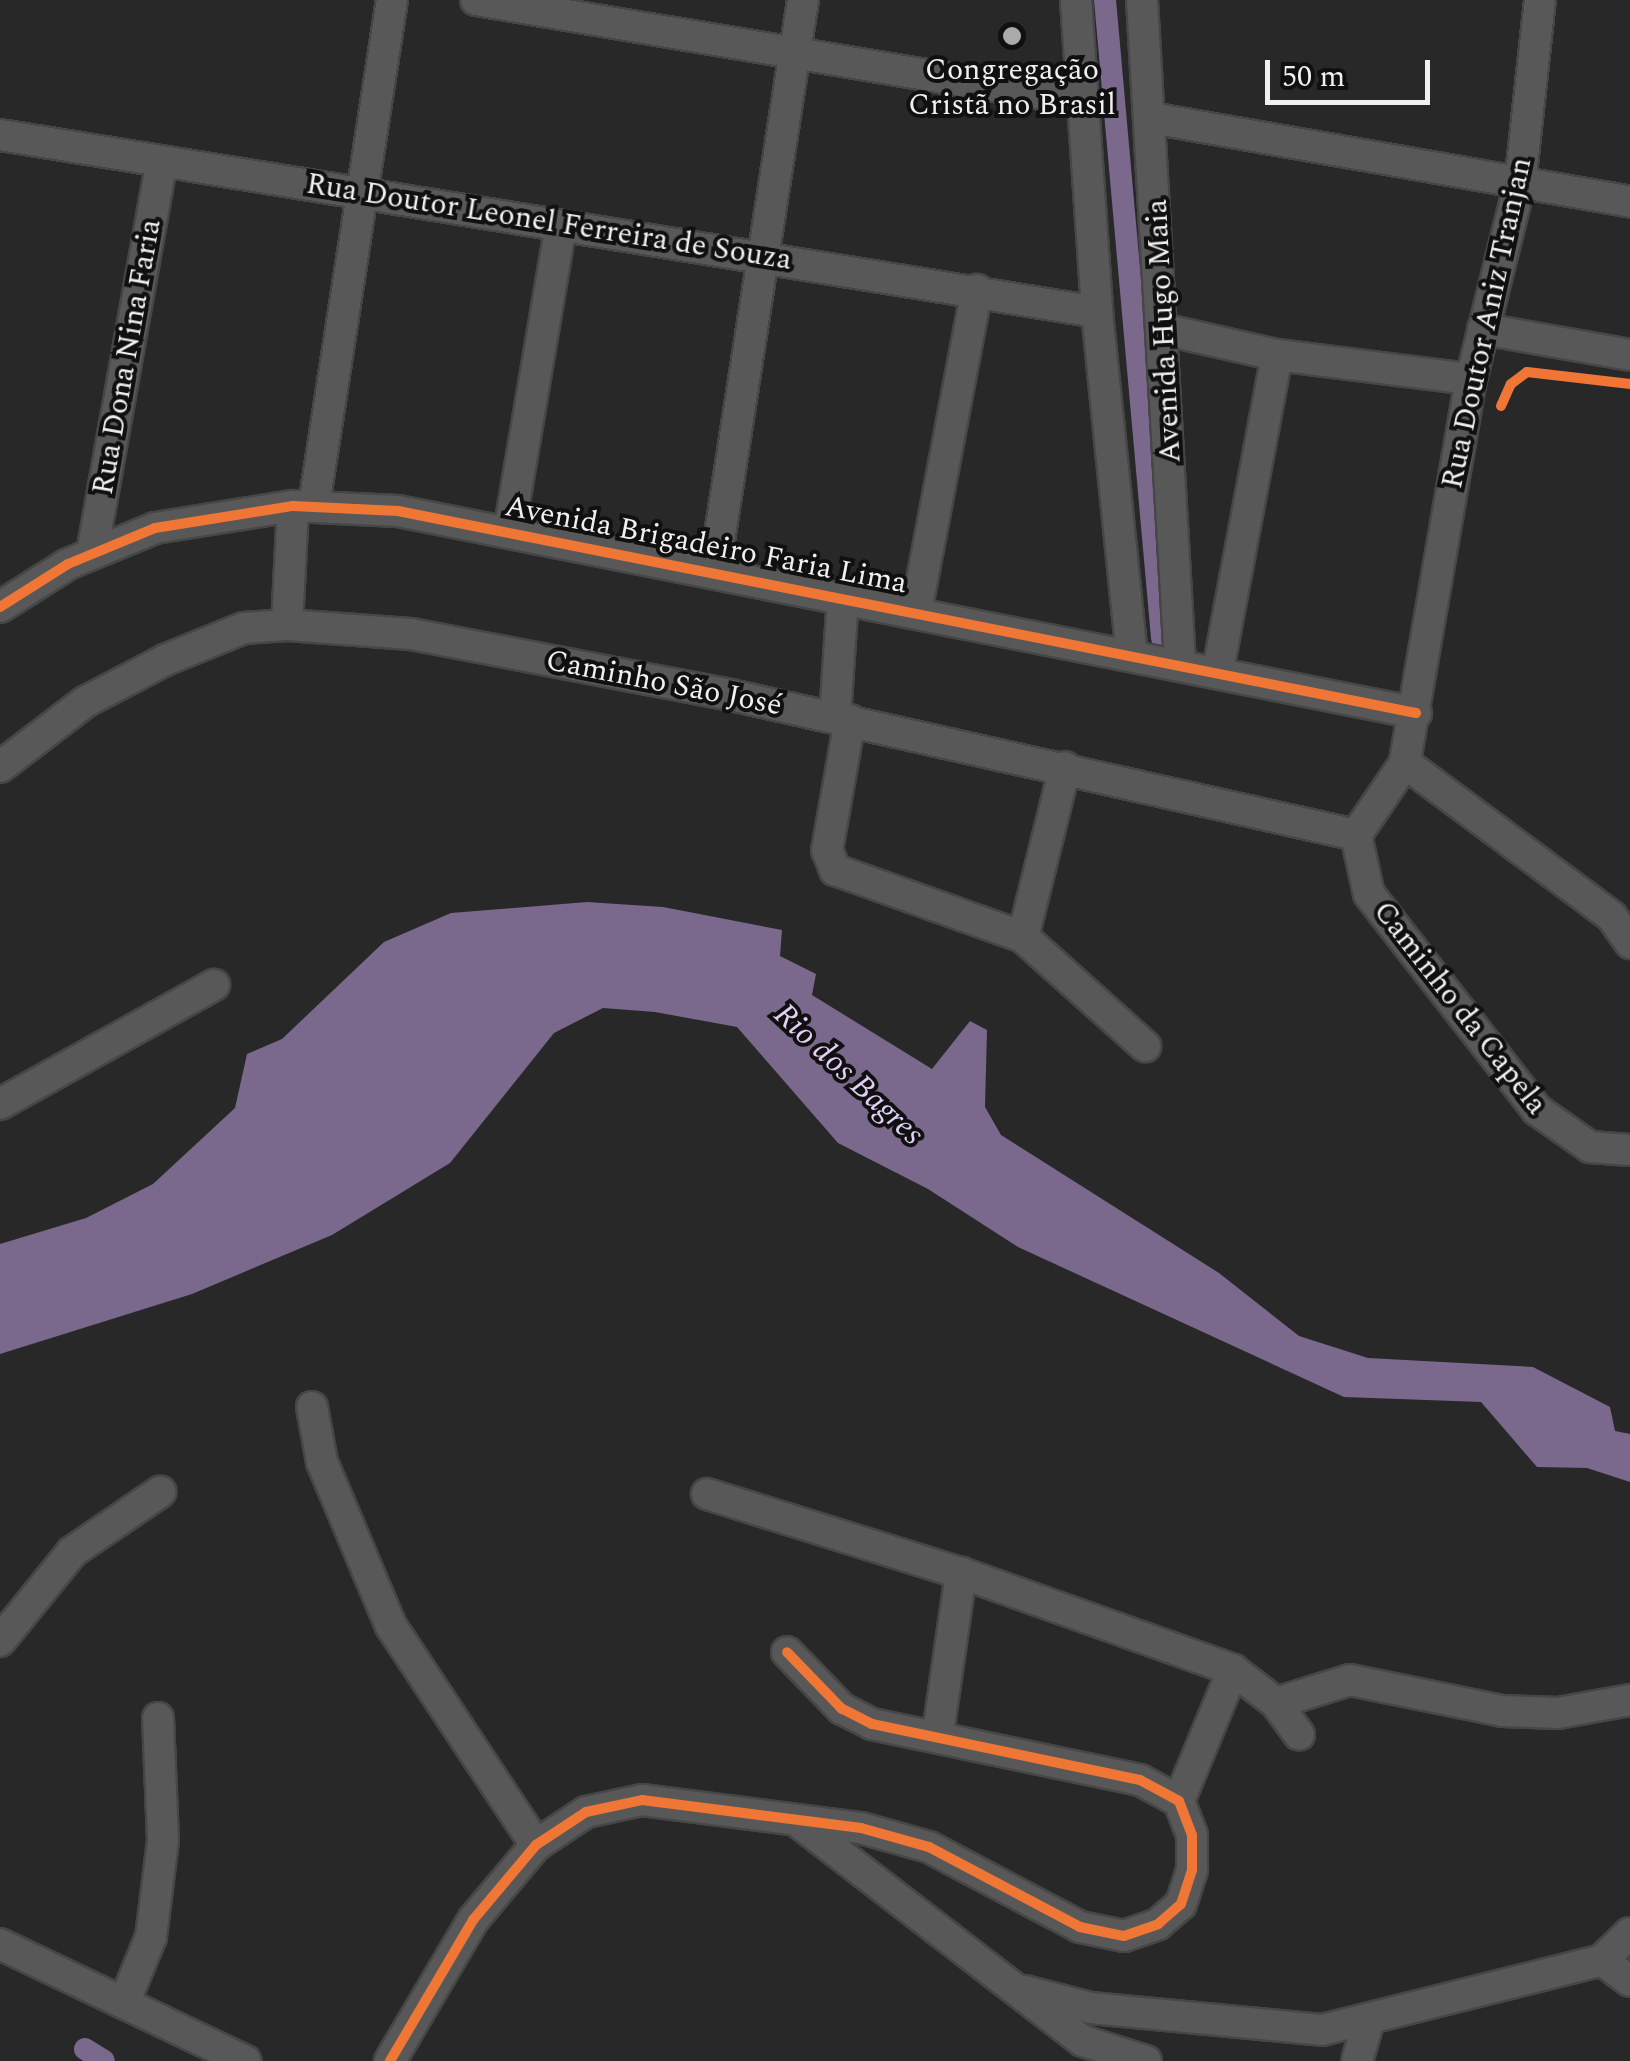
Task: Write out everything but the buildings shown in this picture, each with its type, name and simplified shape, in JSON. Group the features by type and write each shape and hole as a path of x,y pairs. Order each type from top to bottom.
{"street":[{"path":"287,625 392,0"},
{"path":"476,0 1083,101"},
{"path":"714,573 803,0"},
{"name":"Avenida Hugo Maia","path":"1076,0 1096,312 1132,654"},
{"name":"Avenida Hugo Maia","path":"1142,0 1166,330 1180,663"},
{"name":"Rua Doutor Aniz Tranjan","path":"1406,763 1471,379 1520,183 1540,0"},
{"path":"1151,118 1630,202"},
{"name":"Rua Doutor Leonel Ferreira de Souza","path":"0,135 1096,312"},
{"name":"Rua Dona Nina Faria","path":"92,553 162,160"},
{"path":"508,532 561,226"},
{"path":"916,612 977,290"},
{"path":"1483,329 1630,355"},
{"path":"1166,330 1277,355 1471,379"},
{"path":"1218,670 1277,355"},
{"name":"Avenida Brigadeiro Faria Lima","path":"0,607 92,553 155,528 304,506 398,511 1218,670 1416,713"},
{"path":"843,596 842,718 827,850 835,870 1023,937 1145,1046"},
{"name":"Caminho São José","path":"0,767 85,702 166,660 244,628 287,625 411,634 842,718 1356,835"},
{"path":"1356,835 1406,763 1612,917 1630,943"},
{"path":"1023,937 1065,767"},
{"name":"Caminho da Capela","path":"1356,835 1370,894 1538,1110 1590,1147 1629,1148"},
{"path":"0,1104 214,985"},
{"path":"312,1407 322,1462 391,1626 536,1845"},
{"path":"0,1641 72,1552 160,1492"},
{"path":"707,1494 961,1573 1233,1670 1276,1702 1299,1735"},
{"path":"938,1733 961,1573"},
{"path":"786,1652 842,1709 872,1724 938,1733 1140,1780 1180,1801"},
{"path":"390,2061 473,1920 536,1845 586,1812 642,1800 793,1818 929,1847 1080,1927 1124,1936 1158,1924 1181,1904 1192,1852 1180,1801 1233,1670"},
{"path":"1276,1702 1350,1680 1502,1711 1558,1713 1630,1700"},
{"path":"124,2003 151,1936 161,1860 158,1718"},
{"path":"793,1818 1025,1991 1083,2041 1146,2061"},
{"path":"1025,1991 1090,2008 1228,2025 1322,2030 1602,1960 1630,1934"},
{"path":"0,1944 245,2061"},
{"path":"1602,1960 1630,1981"},
{"path":"1356,2061 1370,2020"}],"water":[{"name":"Rio dos Bagres","path":"587,902 663,907 782,930 780,956 816,974 812,995 932,1069 970,1021 987,1030 985,1107 1001,1135 1219,1273 1299,1336 1368,1358 1533,1367 1610,1407 1615,1431 1630,1434 1630,1482 1587,1468 1537,1467 1481,1402 1344,1397 1018,1247 928,1189 838,1143 737,1027 655,1012 603,1008 554,1033 450,1163 332,1235 192,1294 0,1354 0,1244 86,1218 153,1184 235,1108 247,1054 282,1039 384,942 451,913"}],"waterway":[{"path":"1105,0 1162,637"},
{"path":"85,2049 104,2061"}],"cycle path":[{"path":"1501,406 1511,384 1527,372 1630,384"},
{"path":"0,607 68,564 155,528 293,506 398,511 1416,713"},
{"path":"390,2061 473,1920 536,1845 586,1812 642,1800 861,1828 929,1847 1080,1927 1124,1936 1158,1924 1181,1904 1192,1870 1192,1835 1179,1801 1140,1780 872,1724 842,1709 787,1652"}],"place":[{"name":"Congregação Cristã no Brasil","path":"1012,36"}]}
